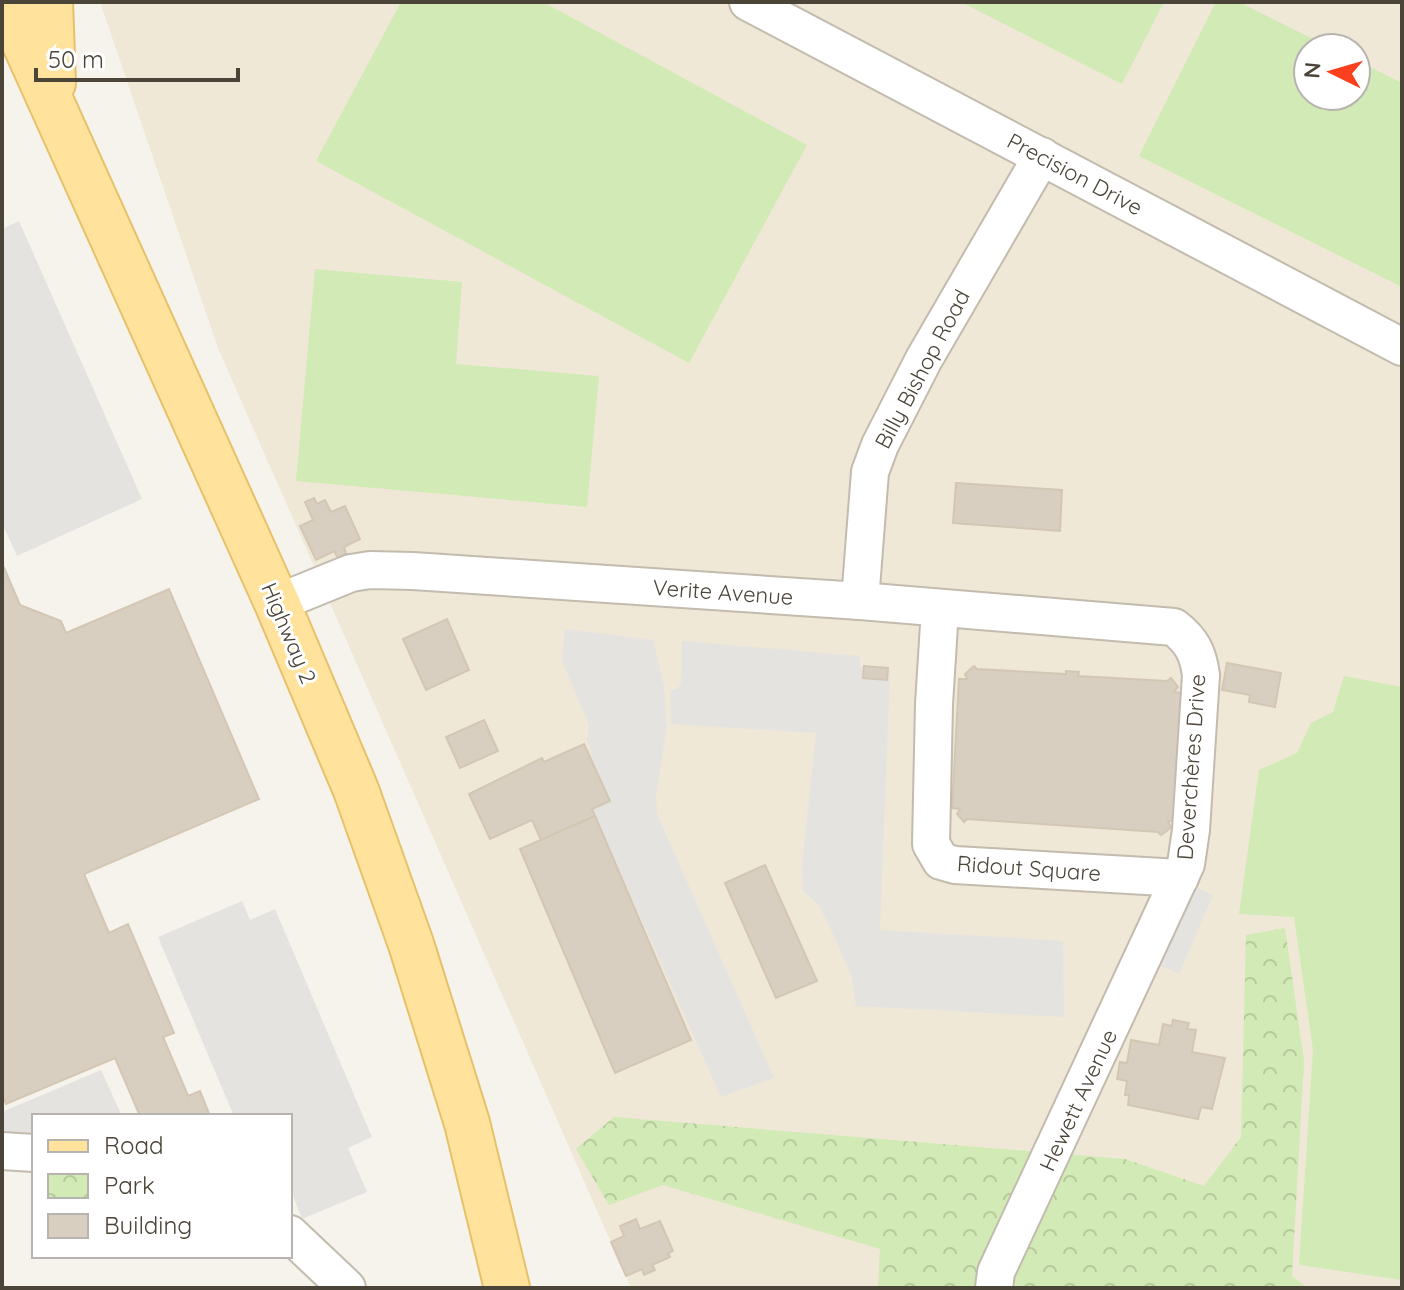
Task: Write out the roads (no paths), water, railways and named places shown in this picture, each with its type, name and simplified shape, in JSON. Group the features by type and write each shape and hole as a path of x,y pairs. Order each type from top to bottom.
{"main road":[{"name":"Highway 2","path":"6,2 277,603 356,790 411,944 467,1123 507,1288"},
{"path":"50,2 53,101"},
{"path":"2,20 33,59"}],"street":[{"name":"Precision Drive","path":"748,2 1402,347"},
{"name":"Billy Bishop Road","path":"860,601 870,472 880,445 924,359 1042,156"},
{"name":"Verite Avenue","path":"277,603 351,573 370,570 860,601 1174,627"},
{"name":"Ridout Square","path":"940,609 933,728 931,844 941,861 955,865 1180,878"},
{"name":"Deverchères Drive","path":"1165,913 1186,864 1201,675 1198,655 1189,638 1174,627"},
{"name":"Hewett Avenue","path":"994,1288 996,1272 1165,913"},
{"path":"2,1151 32,1153"},
{"path":"292,1236 347,1288"}]}
